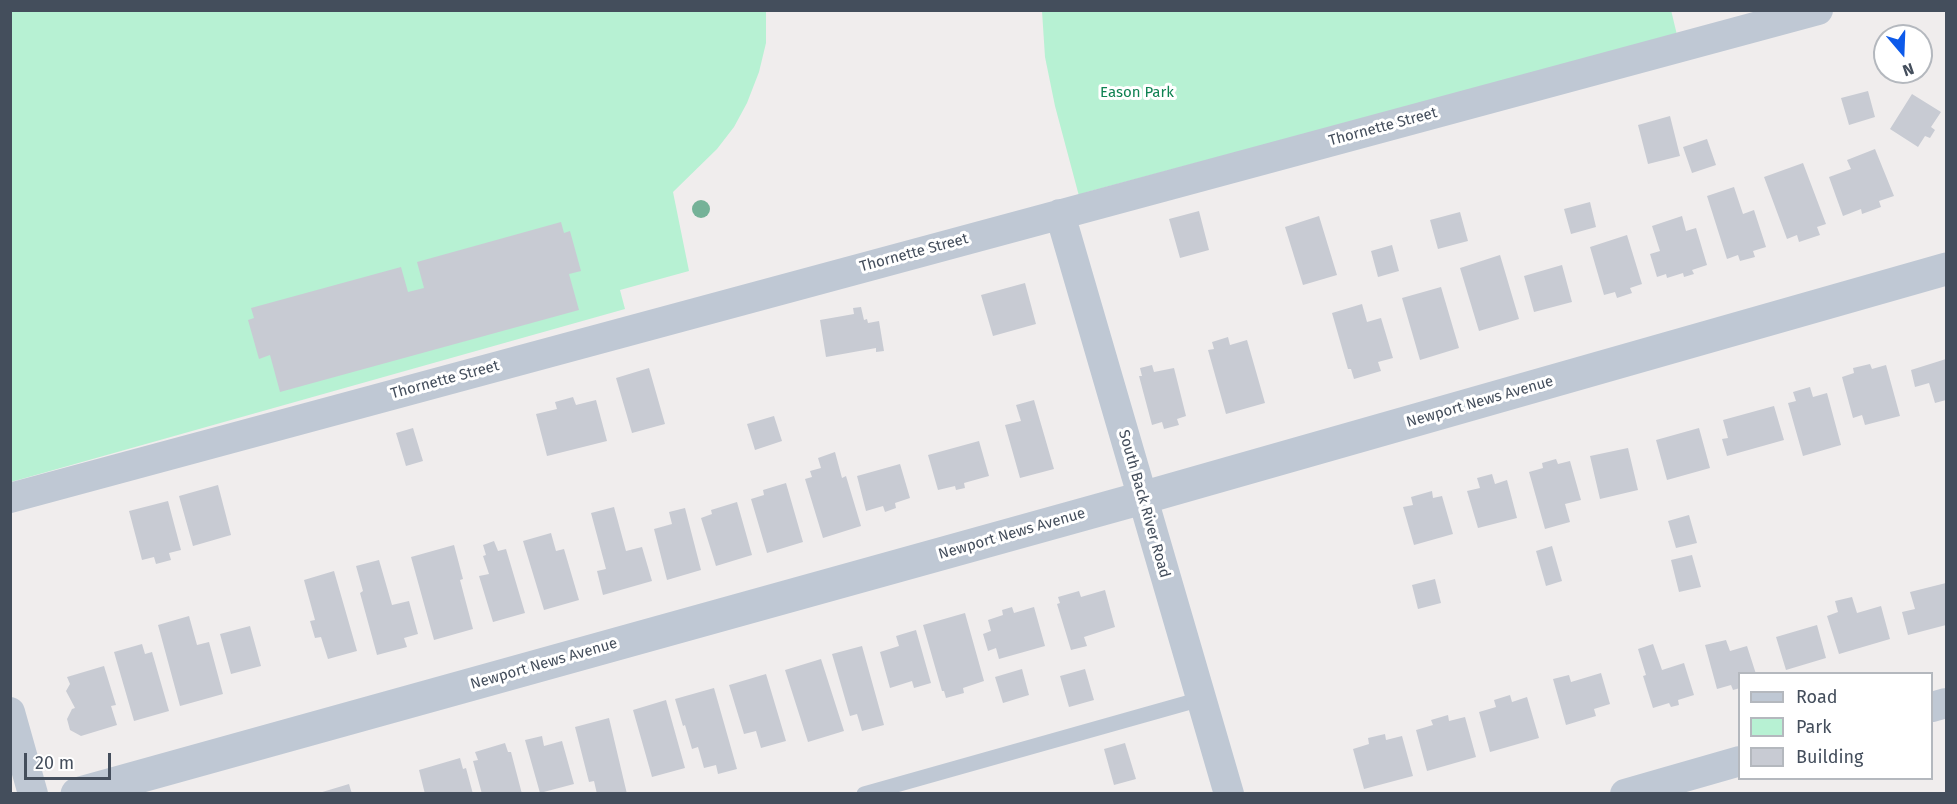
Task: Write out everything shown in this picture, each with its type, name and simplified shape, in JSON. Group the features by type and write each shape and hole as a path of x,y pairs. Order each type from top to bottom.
{"street":[{"name":"Thornette Street","path":"10,498 1818,10"},
{"name":"South Back River Road","path":"1060,214 1229,794"},
{"name":"Newport News Avenue","path":"77,794 1142,498 1947,269"},
{"path":"10,712 33,794"},
{"path":"1625,794 1738,762"}],"lane":[{"path":"864,794 1201,699"}],"green space":[{"name":"Eason Park","path":"1671,10 1677,35 1079,196 1055,106 1045,57 1042,11"},
{"path":"11,11 766,11 766,43 759,72 747,103 734,127 717,149 673,192 689,271 620,290 625,309 11,482"}],"building":[{"path":"1868,91 1875,117 1849,125 1841,98"},
{"path":"1912,94 1941,112 1931,127 1935,130 1930,138 1925,136 1918,147 1890,129"},
{"path":"1670,116 1680,156 1648,164 1638,125"},
{"path":"1707,139 1716,165 1692,173 1683,147"},
{"path":"1875,149 1894,196 1879,201 1881,207 1862,214 1861,209 1843,216 1829,177 1851,169 1847,160"},
{"path":"1803,163 1826,224 1817,227 1820,235 1799,242 1797,235 1787,239 1764,177"},
{"path":"1734,187 1743,214 1754,210 1766,247 1753,251 1755,257 1740,261 1738,255 1727,259 1707,196"},
{"path":"1590,202 1596,227 1571,234 1564,209"},
{"path":"1199,211 1209,250 1180,258 1169,219"},
{"path":"1460,212 1468,241 1438,249 1430,220"},
{"path":"1319,216 1337,275 1303,285 1285,227"},
{"path":"1682,216 1686,231 1696,228 1707,265 1692,270 1694,274 1684,277 1683,273 1667,278 1666,274 1657,277 1650,254 1660,251 1652,226"},
{"path":"561,222 564,233 570,231 581,271 569,274 579,310 280,392 270,355 259,359 248,320 254,318 251,308 401,267 408,292 424,288 417,262"},
{"path":"1627,235 1642,284 1630,288 1632,293 1617,298 1615,292 1604,295 1590,247"},
{"path":"1392,245 1399,271 1378,277 1371,251"},
{"path":"1500,255 1519,319 1479,331 1460,268"},
{"path":"1562,265 1572,302 1534,312 1524,276"},
{"path":"1025,283 1036,324 993,336 981,295"},
{"path":"1441,287 1459,348 1420,360 1402,298"},
{"path":"1362,304 1367,322 1381,318 1393,358 1378,362 1381,371 1354,379 1351,369 1348,369 1332,313"},
{"path":"861,307 864,320 867,319 868,323 879,321 884,351 876,352 876,348 826,357 820,320 854,314 853,308"},
{"path":"1228,337 1230,345 1247,340 1265,403 1226,414 1208,350 1214,349 1212,342"},
{"path":"1946,359 1946,400 1935,403 1929,383 1915,387 1911,370"},
{"path":"1870,364 1872,369 1886,365 1900,416 1865,425 1862,415 1853,418 1842,377 1854,373 1853,368"},
{"path":"1152,365 1154,372 1174,368 1186,416 1177,419 1179,425 1164,429 1162,422 1152,425 1139,376 1142,376 1140,368"},
{"path":"649,368 665,424 632,433 616,378"},
{"path":"1810,387 1813,397 1827,393 1841,445 1803,456 1788,403 1796,401 1793,392"},
{"path":"573,397 576,405 596,400 607,441 547,456 536,414 557,409 555,402"},
{"path":"1034,400 1054,469 1020,478 1005,425 1021,421 1016,405"},
{"path":"1774,406 1784,440 1727,456 1722,439 1728,438 1723,420"},
{"path":"774,416 782,441 755,450 747,424"},
{"path":"413,428 423,461 406,466 396,433"},
{"path":"1699,428 1710,468 1667,480 1656,440"},
{"path":"979,441 989,476 964,483 965,488 956,490 955,486 938,490 928,455"},
{"path":"1628,448 1638,490 1600,499 1590,456"},
{"path":"835,452 842,478 846,476 861,526 823,538 805,479 812,477 810,471 821,468 818,458"},
{"path":"1556,459 1558,464 1570,461 1581,500 1565,504 1570,522 1545,529 1529,472 1543,468 1542,463"},
{"path":"900,464 910,498 895,503 896,508 885,512 883,506 866,511 857,476"},
{"path":"1492,474 1495,484 1507,480 1517,518 1478,528 1467,491 1480,488 1477,478"},
{"path":"786,483 803,542 767,553 751,499 764,495 763,490"},
{"path":"218,485 231,535 193,546 179,496"},
{"path":"1432,491 1433,498 1442,496 1453,534 1414,545 1403,507 1413,505 1411,497"},
{"path":"168,501 181,550 169,553 171,560 156,564 154,557 142,560 129,511"},
{"path":"737,502 752,555 716,566 701,518 712,514 711,510"},
{"path":"614,507 626,551 642,547 652,581 603,595 597,571 606,569 591,513"},
{"path":"685,508 701,570 667,580 654,529 672,524 669,512"},
{"path":"1689,515 1697,543 1676,548 1668,521"},
{"path":"551,533 556,551 564,549 579,600 544,610 523,541"},
{"path":"494,541 498,551 506,549 525,613 493,622 479,576 489,574 483,556 486,555 483,545"},
{"path":"454,545 463,579 460,580 473,629 434,640 411,557"},
{"path":"1552,546 1562,581 1546,586 1536,551"},
{"path":"1692,555 1701,587 1679,592 1671,560"},
{"path":"379,560 392,605 409,601 418,634 404,638 407,647 377,655 360,593 363,591 356,566"},
{"path":"334,571 357,651 328,659 321,637 315,638 310,621 315,620 304,580"},
{"path":"1435,579 1441,603 1418,609 1412,585"},
{"path":"1946,583 1946,625 1908,635 1902,612 1915,609 1910,592"},
{"path":"1105,590 1115,627 1084,637 1087,646 1071,650 1057,604 1060,603 1058,597 1079,591 1081,597"},
{"path":"1852,597 1857,613 1881,606 1890,639 1839,654 1827,616 1838,612 1835,601"},
{"path":"1012,607 1014,613 1034,607 1045,646 999,659 996,648 988,651 983,634 991,631 988,620 1003,615 1002,610"},
{"path":"965,613 984,681 963,688 964,693 946,698 923,625"},
{"path":"189,616 197,645 209,642 223,694 180,706 158,625"},
{"path":"1817,625 1826,658 1786,670 1776,637"},
{"path":"250,626 261,666 231,674 220,634"},
{"path":"916,630 931,683 914,688 912,681 890,688 880,652 899,646 896,636"},
{"path":"1726,640 1730,651 1747,646 1755,672 1738,672 1738,689 1733,690 1731,685 1717,689 1705,645"},
{"path":"142,644 145,654 152,652 169,711 134,721 114,652"},
{"path":"1653,644 1662,670 1684,663 1694,695 1678,700 1679,705 1671,707 1669,703 1653,708 1643,676 1646,675 1638,649"},
{"path":"862,646 884,725 862,731 857,714 850,716 832,654"},
{"path":"821,659 844,731 808,742 785,670"},
{"path":"104,666 116,705 111,706 117,725 81,736 70,730 67,719 72,709 75,708 66,691 70,684 67,677"},
{"path":"1022,669 1029,695 1003,703 995,677"},
{"path":"1085,669 1094,700 1069,707 1060,676"},
{"path":"1601,673 1610,704 1594,709 1596,716 1566,725 1553,679 1569,675 1571,682"},
{"path":"766,674 786,741 761,748 756,731 744,734 729,685"},
{"path":"714,688 737,769 718,774 716,765 704,768 698,747 692,749 675,699"},
{"path":"1510,695 1512,702 1527,697 1539,738 1490,752 1479,712 1496,707 1494,700"},
{"path":"666,700 685,768 652,777 633,710"},
{"path":"1448,715 1449,721 1465,717 1476,757 1427,771 1416,730 1433,725 1431,720"},
{"path":"609,718 627,794 597,794 594,781 589,782 575,727"},
{"path":"1385,734 1386,740 1402,736 1413,776 1364,789 1353,749 1369,744 1368,738"},
{"path":"542,736 544,746 562,741 574,784 540,793 525,740"},
{"path":"505,743 508,752 511,752 522,794 482,794 473,761 478,760 475,752"},
{"path":"1125,743 1136,779 1114,785 1104,749"},
{"path":"460,758 463,769 466,768 473,794 425,794 419,770"},
{"path":"349,784 352,794 319,794 319,793"}]}
